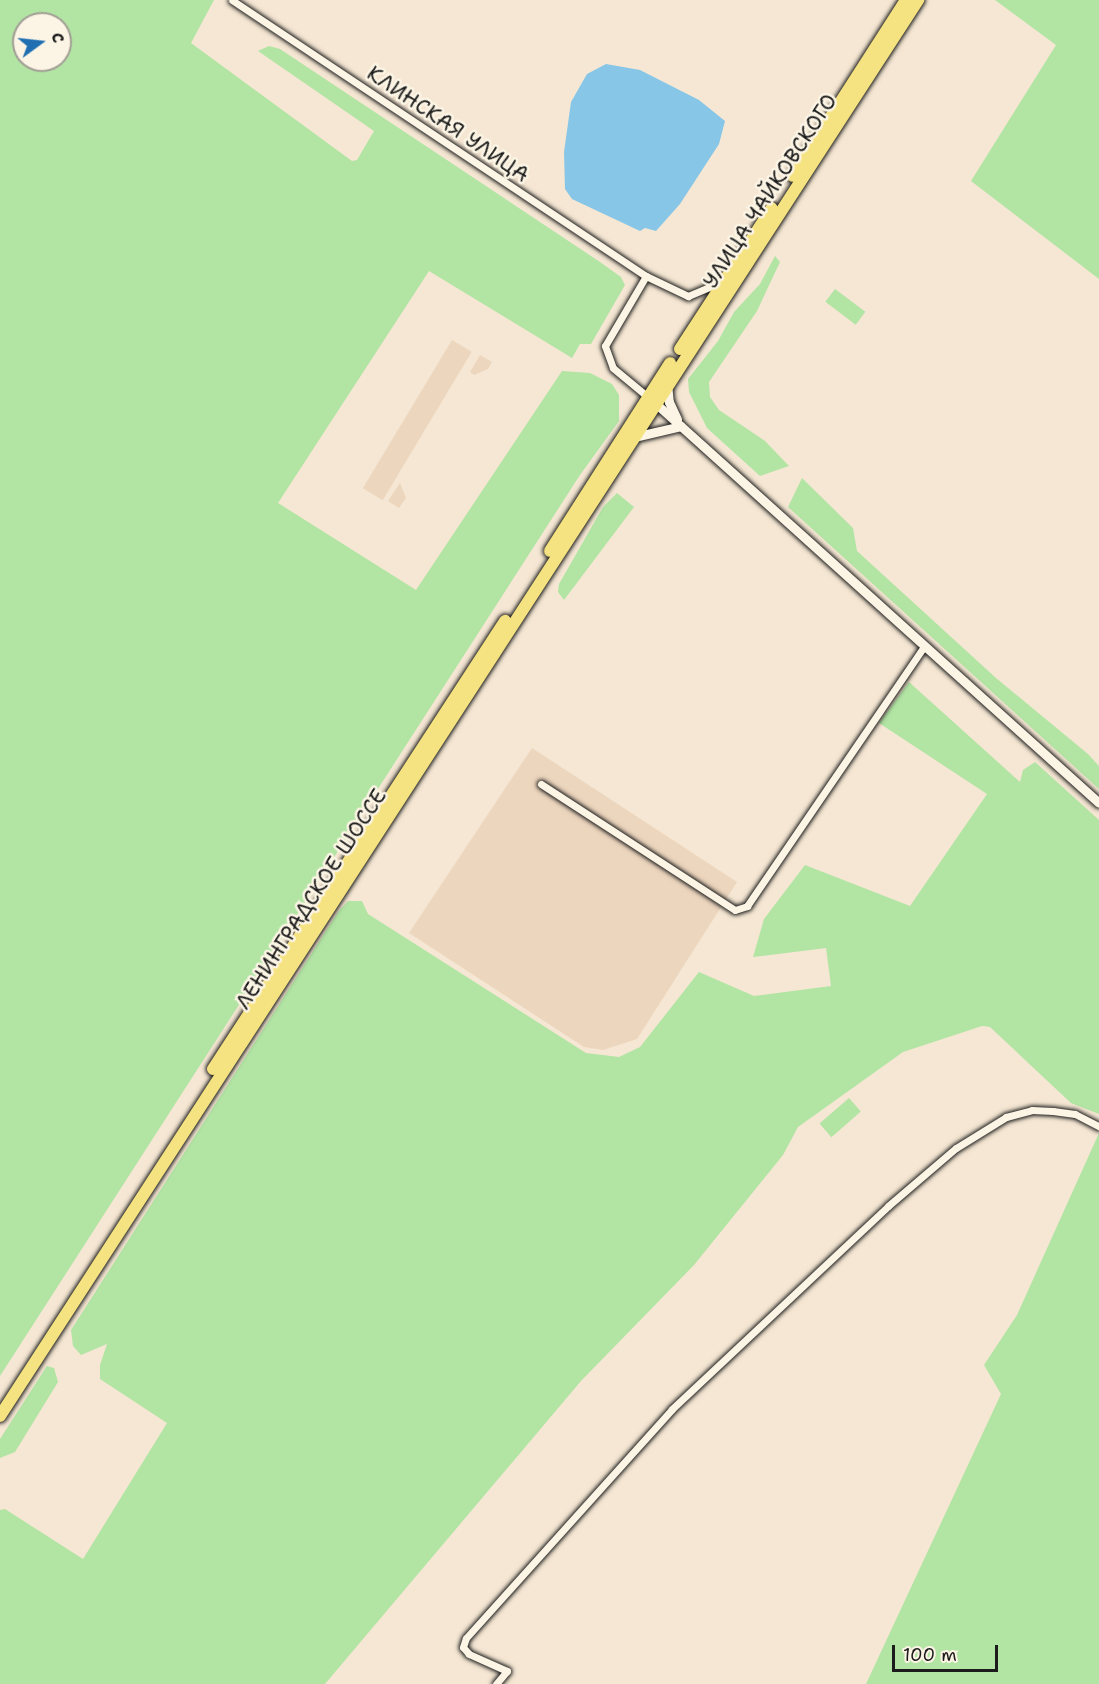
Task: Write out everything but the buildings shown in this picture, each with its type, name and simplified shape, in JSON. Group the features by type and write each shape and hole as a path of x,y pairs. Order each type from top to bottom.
{"highway":[{"name":"УЛИЦА ЧАЙКОВСКОГО","path":"651,400 726,278 906,0"},
{"name":"УЛИЦА ЧАЙКОВСКОГО","path":"651,400 667,383 918,0"},
{"name":"ЛЕНИНГРАДСКОЕ ШОССЕ","path":"0,1416 633,437 651,400"},
{"name":"ЛЕНИНГРАДСКОЕ ШОССЕ","path":"0,1401 651,400"}],"street":[{"name":"КЛИНСКАЯ УЛИЦА","path":"232,0 244,3 646,276 688,296 726,278"},
{"path":"646,276 605,346 613,368 681,426 1099,803"},
{"path":"667,383 670,408 681,426"},
{"path":"633,437 681,426"},
{"path":"541,784 735,910 747,906 924,647"},
{"path":"496,1684 507,1671 469,1654 464,1647 466,1638 672,1409 888,1206 956,1148 1006,1117 1032,1110 1053,1111 1075,1114 1099,1126"}],"shaded area":[{"path":"452,340 472,352 383,500 363,488"},
{"path":"480,355 492,362 488,369 474,375 470,372"},
{"path":"400,483 406,498 399,508 388,501"},
{"path":"532,748 737,882 637,1039 603,1050 584,1047 409,933"}],"green space":[{"path":"0,0 214,0 191,43 352,161 357,160 374,131 258,51 269,46 280,49 621,277 625,285 591,344 580,344 572,358 429,271 278,503 416,590 562,371 590,373 612,384 619,395 619,421 580,475 0,1376"},
{"path":"995,0 1099,0 1099,279 971,181 1056,45"},
{"path":"775,256 780,262 757,311 709,382 710,397 719,410 765,441 789,466 760,476 707,428 689,392 688,379 718,341 734,312 760,284"},
{"path":"835,289 865,312 856,325 825,302"},
{"path":"802,478 853,528 857,551 996,678 1088,754 1099,766 1099,789 788,507"},
{"path":"617,493 634,507 564,600 558,592 559,584 603,507"},
{"path":"909,682 1020,782 1023,770 1035,762 1099,820 1099,1114 1071,1103 990,1027 982,1026 903,1052 798,1127 783,1155 694,1265 581,1381 325,1684 0,1684 0,1510 5,1509 83,1559 167,1423 100,1379 100,1365 107,1344 81,1355 73,1346 71,1330 338,912 348,901 362,901 368,914 586,1053 619,1057 640,1047 699,972 754,996 831,986 826,948 753,957 764,919 805,865 910,906 987,794 879,723"},
{"path":"849,1098 861,1112 831,1137 820,1124"},
{"path":"1099,1133 1099,1684 866,1684 1001,1394 984,1365 1017,1315"},
{"path":"47,1366 54,1368 58,1382 15,1452 0,1458 0,1439"}],"water":[{"path":"606,64 640,70 699,100 725,121 719,144 680,204 656,231 645,228 640,231 572,199 565,189 564,152 571,102 587,74"}]}
